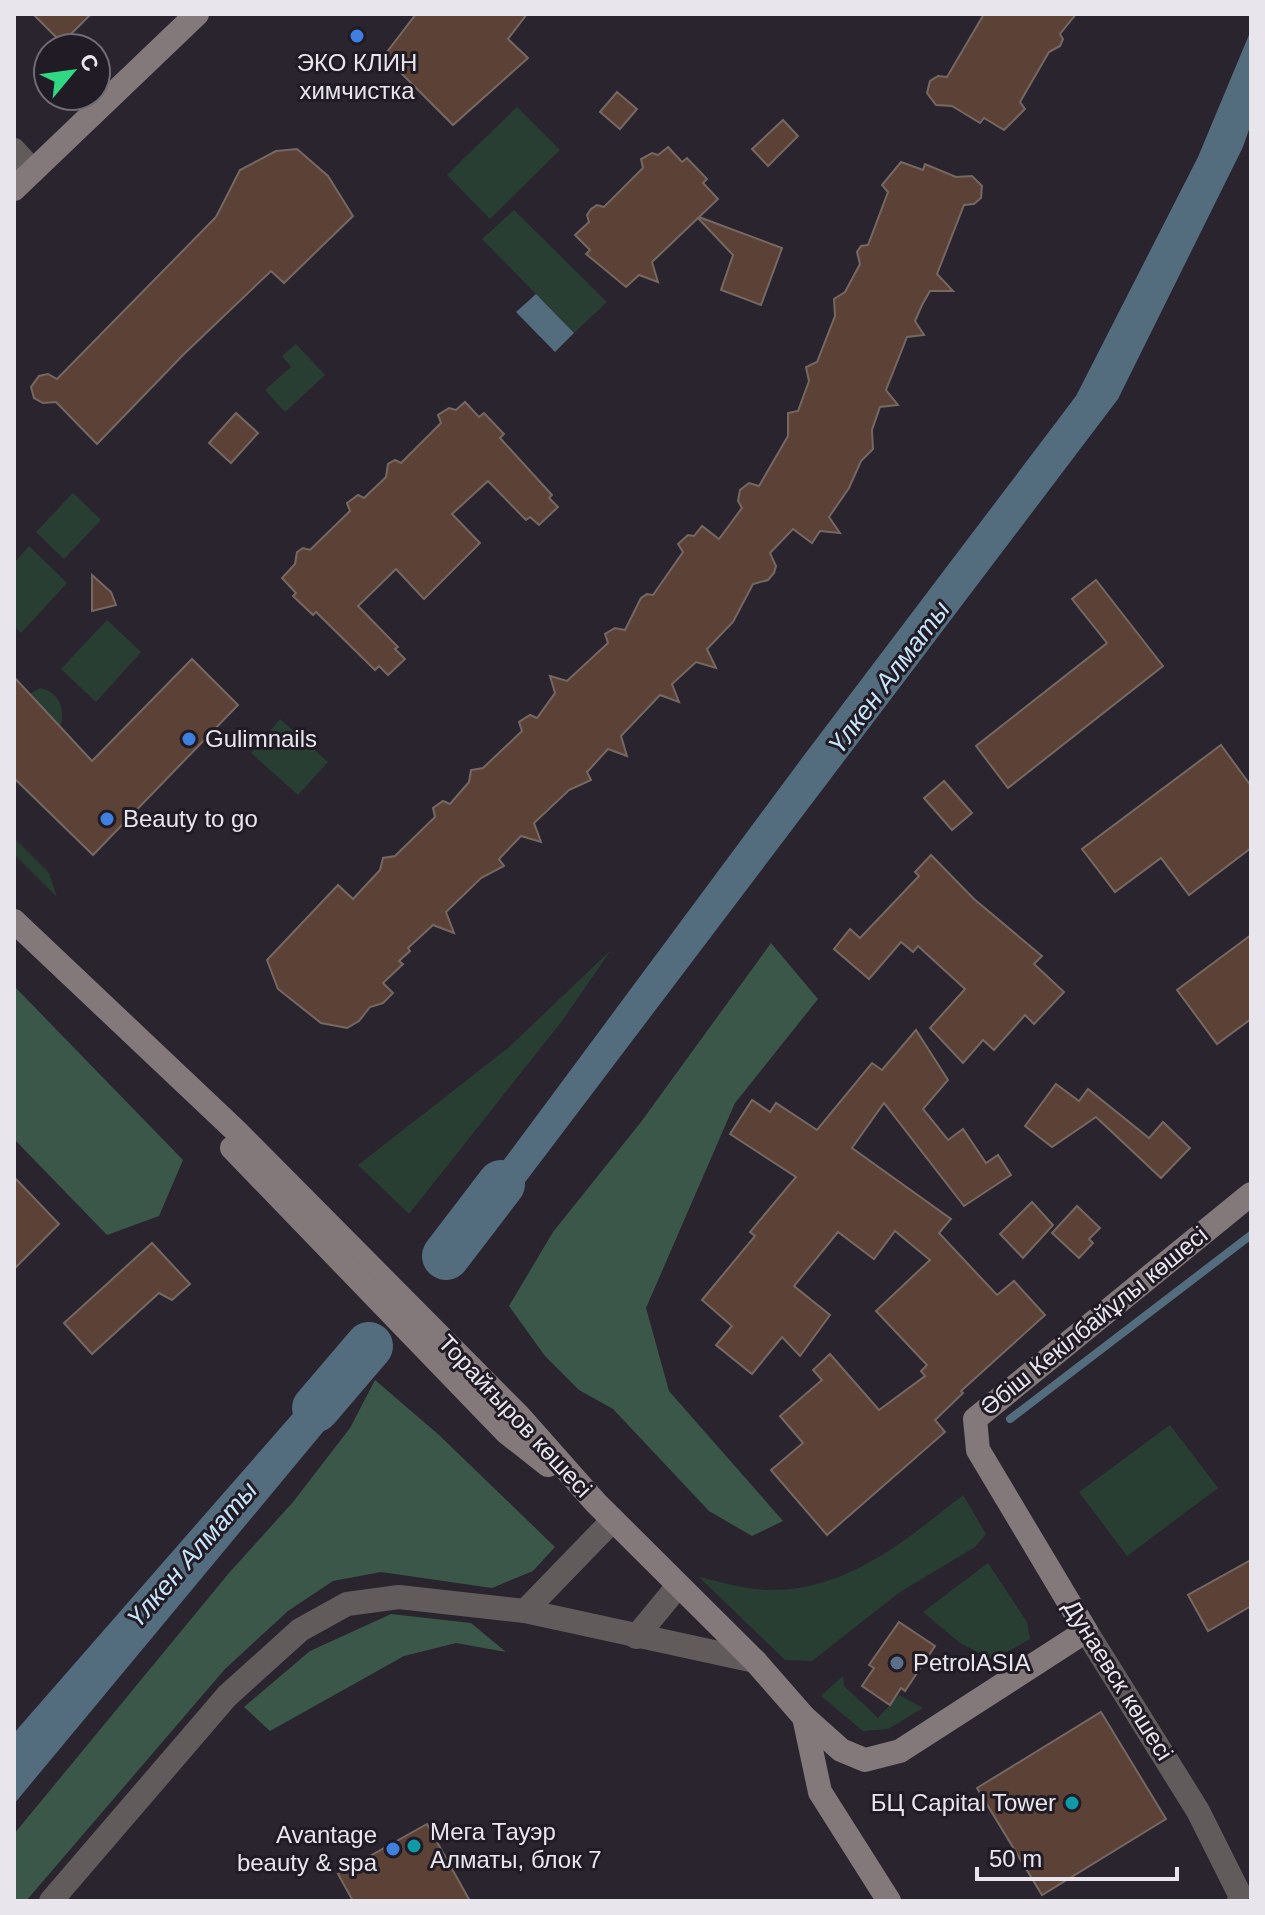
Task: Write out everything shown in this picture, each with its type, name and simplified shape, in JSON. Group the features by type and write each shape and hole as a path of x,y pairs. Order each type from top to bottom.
{"street":[{"path":"14,189 197,14"},
{"path":"14,150 33,171"},
{"name":"Торайғыров көшесі","path":"14,921 153,1056 235,1130 306,1215 513,1424 755,1661 804,1717 841,1750 865,1760 900,1751 1086,1631"},
{"name":"Әбіш Кекілбайұлы көшесі","path":"986,1464 978,1450 975,1419 1251,1194"},
{"name":"Дунаевск көшесі","path":"986,1464 1198,1811 1240,1895 1239,1901"},
{"path":"525,1611 605,1512"},
{"path":"636,1637 678,1586"},
{"path":"51,1901 227,1696 300,1630 347,1604 399,1597 525,1611 755,1661"},
{"path":"804,1717 820,1792 889,1901"}],"green space":[{"path":"517,107 560,150 490,219 447,175"},
{"path":"514,210 607,302 574,333 482,239"},
{"path":"296,344 325,375 285,412 265,390 291,367 282,356"},
{"path":"73,493 101,520 64,559 36,532"},
{"path":"29,546 67,583 21,633 14,626 14,563"},
{"path":"107,620 141,652 96,702 61,669"},
{"path":"40,688 52,693 59,702 62,714 60,727 30,694"},
{"path":"280,719 328,762 298,795 251,753"},
{"path":"14,838 49,873 57,897 14,854"},
{"path":"771,943 818,999 735,1103 646,1308 669,1391 783,1521 752,1536 709,1511 613,1409 579,1390 545,1356 509,1306 553,1232 641,1122"},
{"path":"611,950 562,1021 409,1214 358,1165 508,1048"},
{"path":"14,986 183,1160 159,1216 107,1235 14,1139"},
{"path":"375,1380 439,1435 555,1547 533,1571 492,1588 381,1572 333,1581 288,1611 225,1669 26,1901 14,1901 14,1834 229,1573 293,1502 350,1428"},
{"path":"1170,1425 1218,1488 1127,1556 1079,1492"},
{"path":"963,1495 986,1534 975,1547 900,1592 812,1661 785,1660 699,1577 767,1590 822,1582 848,1573 896,1546"},
{"path":"988,1563 1027,1622 1030,1639 993,1660 960,1643 923,1612"},
{"path":"391,1614 471,1623 506,1652 456,1643 404,1656 270,1731 244,1707 310,1651"},
{"path":"843,1676 844,1686 878,1718 899,1695 923,1708 888,1729 863,1731 821,1696"}],"water":[{"path":"1251,30 1251,124 1243,147 1118,399 492,1226 462,1236 471,1208 492,1176 1076,396 1198,157"},
{"path":"536,294 574,333 555,352 516,312"},
{"path":"358,1360 356,1392 14,1804 14,1733 331,1370"}],"building":[{"path":"33,14 91,14 73,32 51,32"},
{"path":"416,14 527,14 508,39 528,58 453,125 384,56"},
{"path":"984,14 1076,14 1060,34 1063,39 1060,46 1049,52 1020,102 1025,109 1004,130 984,118 980,123 952,106 936,105 927,93 930,81 938,76 947,77"},
{"path":"617,92 637,109 620,129 600,112"},
{"path":"783,120 798,136 768,166 752,149"},
{"path":"668,147 682,162 687,158 707,179 703,183 718,199 699,217 782,248 761,305 721,290 733,255 698,218 652,262 658,282 639,275 626,287 586,254 590,250 575,235 589,222 587,215 591,209 597,205 604,207 643,168 641,159 652,153 658,155"},
{"path":"297,149 328,176 353,216 284,283 271,271 183,355 97,444 56,402 43,403 34,398 31,387 39,376 48,374 57,379 216,217 240,170 276,151"},
{"path":"901,162 923,170 925,164 956,177 972,176 982,186 981,198 974,204 964,205 937,274 953,291 930,291 922,305 915,321 924,335 907,337 886,390 898,405 880,407 872,430 873,449 861,461 849,488 829,517 840,533 820,531 812,543 793,529 770,553 776,566 774,573 768,580 753,584 733,622 707,649 716,668 696,662 672,684 679,702 660,695 621,736 627,756 608,749 587,772 591,780 569,790 534,823 541,842 521,836 499,859 504,866 481,878 446,912 454,933 433,925 408,948 410,951 399,961 403,964 383,983 393,993 383,1003 370,1007 359,1021 347,1028 321,1023 278,989 267,960 338,885 353,899 380,870 383,858 395,856 435,817 433,808 443,801 450,804 469,782 471,770 483,768 522,731 519,722 530,715 537,718 555,693 550,676 567,681 608,643 605,634 615,628 625,630 641,598 647,594 653,595 683,552 678,544 688,535 694,536 702,526 719,539 742,508 738,501 740,490 749,483 759,486 788,436 788,413 798,411 809,381 806,367 817,362 835,316 834,299 845,292 860,264 857,252 861,246 868,245 888,192 882,185"},
{"path":"465,402 479,417 484,413 504,434 500,438 552,495 549,498 558,507 539,525 530,517 526,520 488,481 452,514 480,543 424,599 396,569 358,606 398,647 395,649 405,659 388,675 379,666 375,670 316,612 313,615 293,596 296,593 282,578 295,564 297,552 303,548 310,550 350,511 347,503 358,495 364,498 386,477 388,464 395,460 401,463 441,423 438,415 449,408 456,410"},
{"path":"236,413 258,433 231,463 209,443"},
{"path":"92,575 111,592 116,605 92,611"},
{"path":"1096,580 1163,666 1008,788 976,746 1107,643 1072,599"},
{"path":"192,659 238,705 93,855 14,778 14,677 92,761"},
{"path":"1221,745 1251,786 1251,848 1189,895 1161,858 1115,892 1082,849"},
{"path":"944,781 972,813 952,830 924,798"},
{"path":"931,855 974,899 1042,956 1034,964 1064,992 1034,1024 1025,1015 994,1050 983,1040 963,1063 930,1028 965,989 918,946 913,952 901,942 869,979 834,949 850,929 860,938 919,876 915,872"},
{"path":"1251,935 1251,1019 1217,1044 1177,990"},
{"path":"916,1030 948,1080 923,1109 948,1140 963,1129 986,1163 998,1155 1011,1175 964,1206 884,1103 852,1148 951,1219 939,1233 997,1295 1014,1281 1045,1315 961,1391 963,1393 935,1420 945,1432 827,1535 771,1470 803,1443 780,1416 822,1380 813,1370 830,1354 879,1410 925,1376 921,1371 927,1365 876,1311 930,1260 895,1231 874,1259 838,1232 794,1286 830,1315 800,1356 782,1337 752,1374 716,1345 732,1326 702,1300 755,1236 750,1232 796,1177 730,1134 752,1100 770,1112 776,1103 817,1130 872,1063 882,1070"},
{"path":"1056,1084 1079,1101 1088,1089 1149,1138 1163,1122 1190,1148 1161,1178 1096,1117 1052,1147 1025,1126"},
{"path":"14,1177 59,1224 14,1269"},
{"path":"1032,1202 1053,1225 1023,1258 1000,1234"},
{"path":"1077,1206 1100,1228 1089,1239 1093,1243 1079,1258 1052,1233"},
{"path":"152,1243 190,1284 172,1300 159,1293 92,1354 64,1323"},
{"path":"1251,1560 1251,1606 1208,1631 1188,1595"},
{"name":"PetrolASIA","path":"899,1622 935,1646 905,1691 901,1688 890,1705 862,1686 874,1668 869,1665"},
{"name":"БЦ Capital Tower","path":"1101,1712 1166,1819 1042,1895 977,1788"},
{"name":"Мега Тауэр Алматы, блок 7","path":"427,1824 470,1901 353,1901 338,1874"}],"waterway":[{"name":"Үлкен Алматы","path":"446,1256 501,1184"},
{"path":"1010,1419 1251,1235"},
{"name":"Үлкен Алматы","path":"316,1408 369,1346"}],"place":[{"name":"ЭКО КЛИН химчистка","path":"357,36"},
{"name":"Gulimnails","path":"189,739"},
{"name":"Beauty to go","path":"107,819"},
{"name":"PetrolASIA","path":"897,1663"},
{"name":"БЦ Capital Tower","path":"1072,1803"},
{"name":"Мега Тауэр Алматы, блок 7","path":"414,1846"},
{"name":"Avantage beauty & spa","path":"393,1849"}]}
